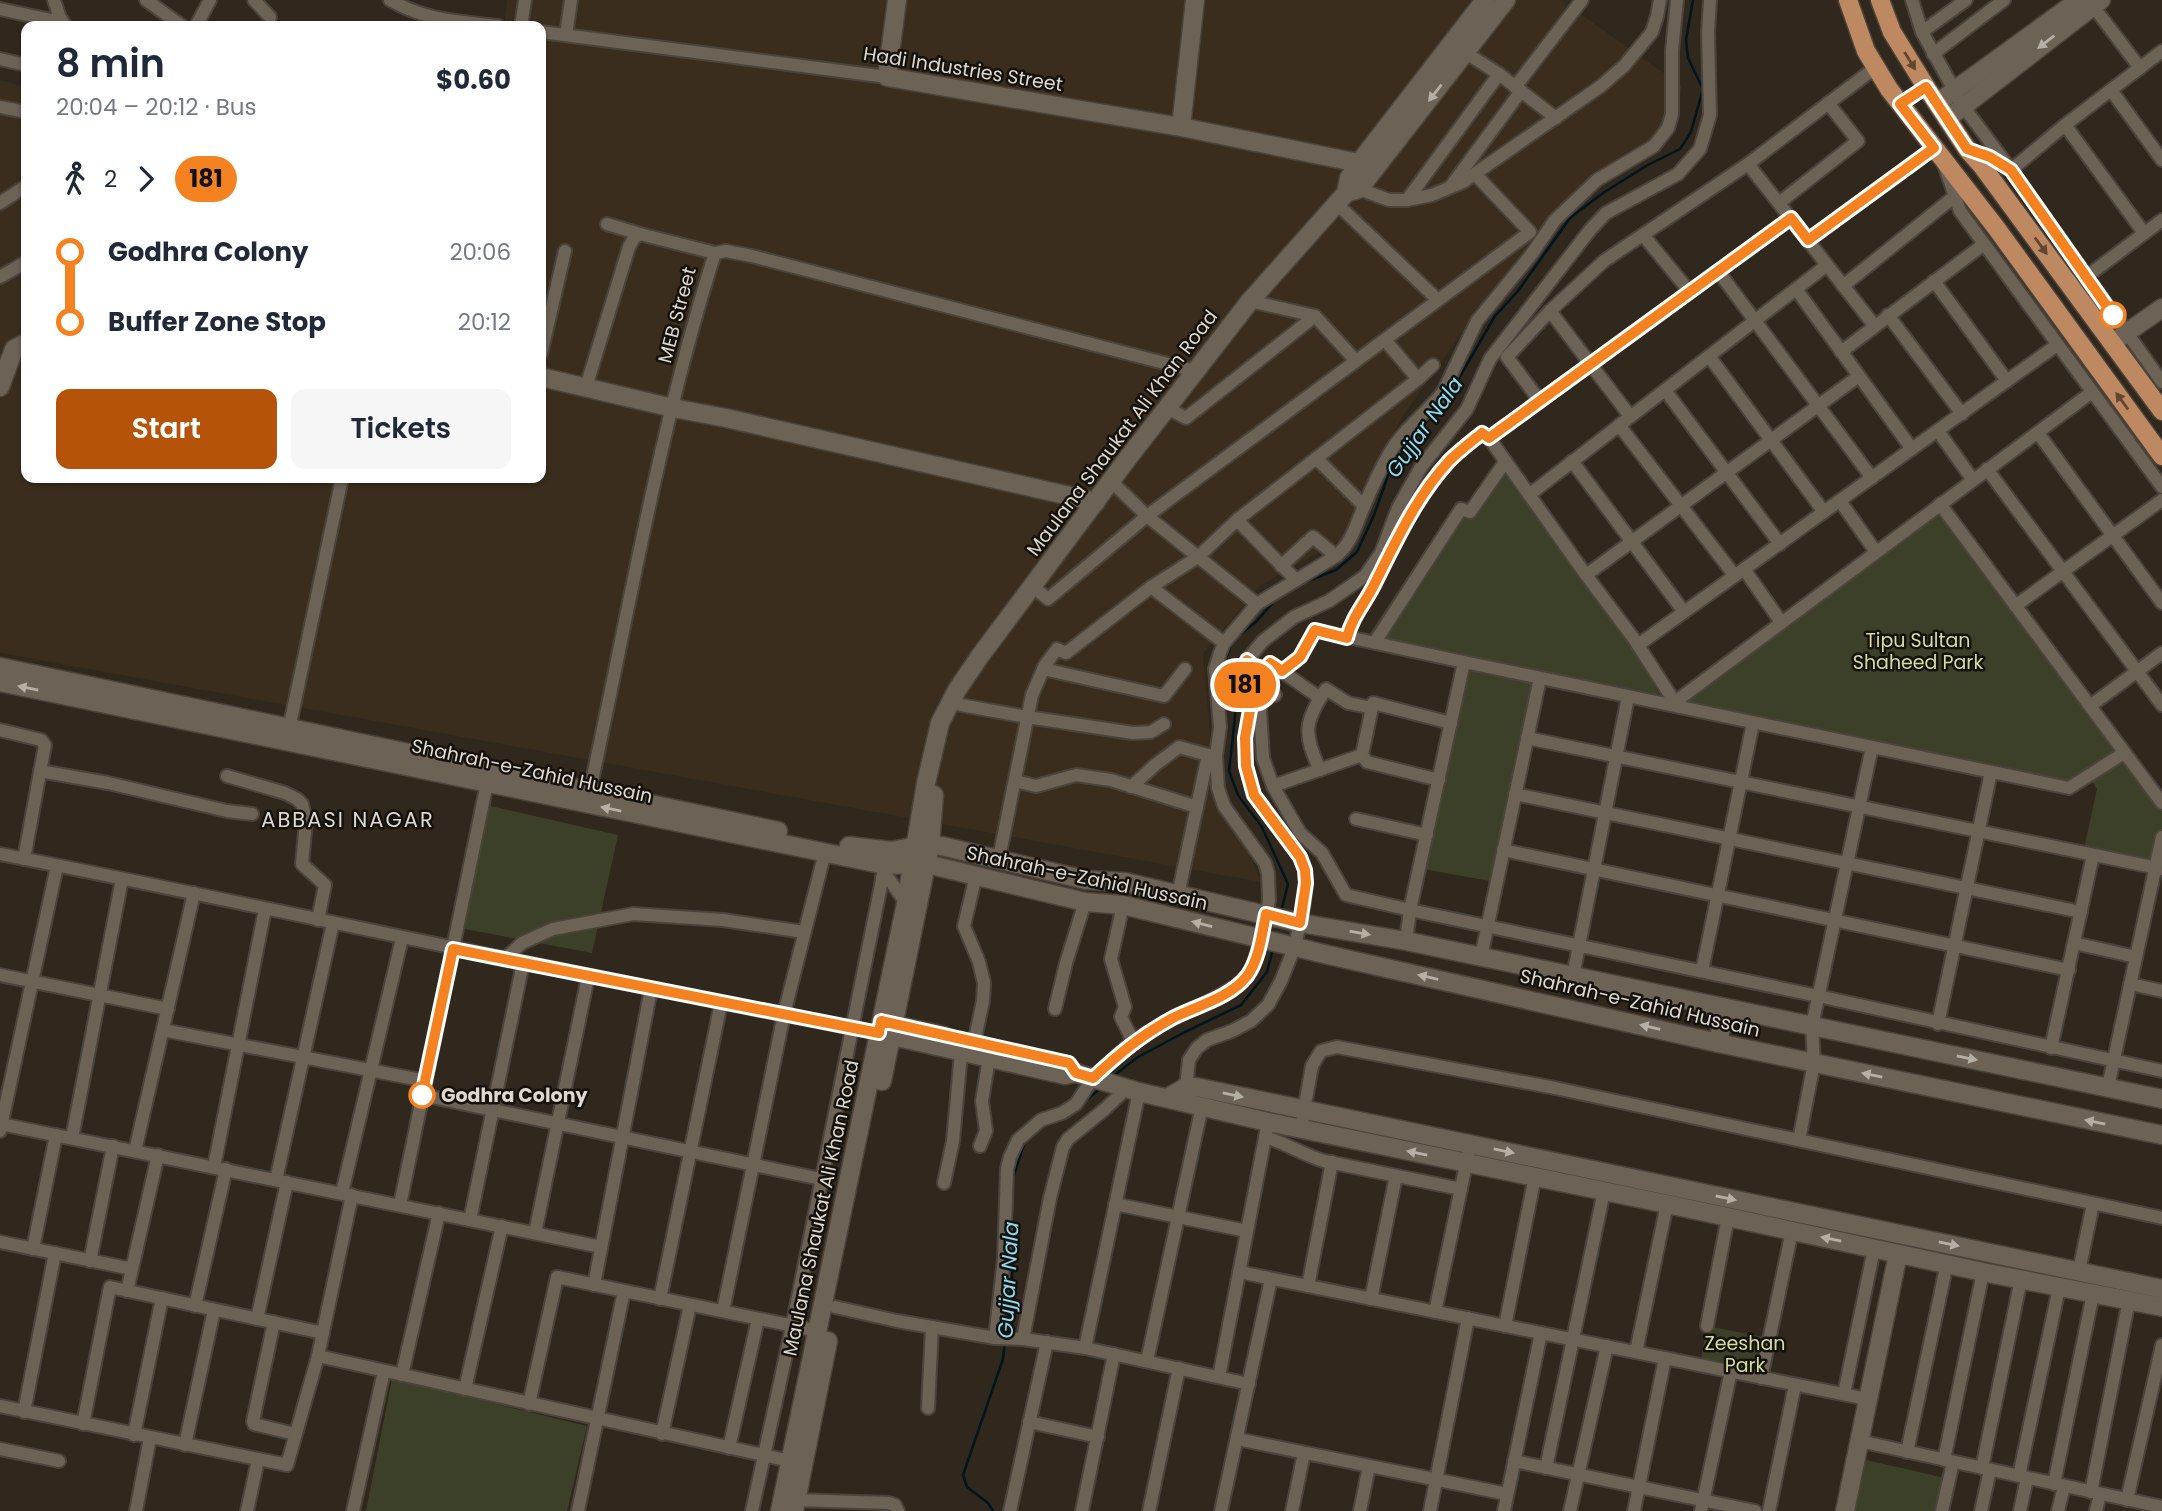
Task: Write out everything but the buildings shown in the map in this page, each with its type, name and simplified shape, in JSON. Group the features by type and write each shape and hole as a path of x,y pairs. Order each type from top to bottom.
{"main road":[{"path":"887,78 897,0"},
{"path":"1181,127 1195,0"},
{"name":"Maulana Shaukat Ali Khan Road","path":"795,1506 923,845 929,771 940,723 980,656 1111,481 1250,301 1347,195 1485,0"},
{"name":"Maulana Shaukat Ali Khan Road","path":"1366,166 1466,53 1506,0"},
{"path":"1848,0 1859,36 1875,68 1997,229 2162,456"},
{"path":"1880,0 1892,32 1967,149 2120,339 2162,411"},
{"path":"1947,119 1958,99 2081,3"},
{"name":"Hadi Industries Street","path":"887,78 1181,127 1366,166"},
{"path":"1900,104 1926,87"},
{"path":"1937,103 1958,99"},
{"path":"2120,339 2162,308"},
{"path":"0,387 14,349 21,346"},
{"path":"546,378 1096,502"},
{"name":"Shahrah-e-Zahid Hussain","path":"0,667 487,783 885,865 919,864 1085,902 1124,905 1718,1043 2162,1135"},
{"name":"Shahrah-e-Zahid Hussain","path":"0,682 590,790 867,849 885,865"},
{"name":"Shahrah-e-Zahid Hussain","path":"885,865 899,851 923,845 999,859 1086,880 1117,881 1297,922 1406,941 2162,1099"},
{"name":"Maulana Shaukat Ali Khan Road","path":"780,1511 886,1029 906,903 919,864"},
{"path":"1718,1043 1725,1007"},
{"path":"886,1029 968,1048 1069,1063 1109,1083"},
{"path":"968,1048 989,1058 1169,1097 1267,1129 1302,1119 1470,1144 2162,1289"},
{"path":"1169,1097 1186,1087 1196,1087 1466,1164 2059,1288 2162,1307"},
{"path":"1844,1511 1898,1254"}],"street":[{"path":"54,0 63,21"},
{"path":"146,0 175,21"},
{"path":"199,21 210,0"},
{"path":"254,0 270,17"},
{"path":"390,0 412,6 438,21"},
{"path":"522,21 525,0"},
{"path":"566,35 570,0"},
{"path":"1449,190 1582,0"},
{"path":"1347,195 1407,200 1449,190 1475,174 1601,86 1624,66 1652,32 1660,0"},
{"path":"1178,895 1197,807 1220,727 1216,669 1224,643 1257,604 1345,548 1390,454 1404,431 1443,392 1477,321 1531,255 1555,220 1597,180 1654,146 1668,128 1672,114 1672,51 1677,0"},
{"path":"1186,1087 1189,1060 1197,1048 1207,1040 1251,1021 1268,1005 1281,981 1292,946 1306,883 1300,857 1254,795 1246,766 1245,738 1250,710 1244,673 1247,660 1264,641 1294,617 1328,601 1365,576 1381,554 1398,508 1421,467 1467,409 1490,359 1590,230 1606,213 1678,174 1700,149 1710,115 1710,0"},
{"path":"1912,0 1922,32 1958,99 2086,277 2120,339 2162,382"},
{"path":"1922,32 1966,0"},
{"path":"1933,54 2004,0"},
{"path":"2081,3 2140,68"},
{"path":"0,9 57,21"},
{"name":"Hadi Industries Street","path":"546,33 887,78"},
{"path":"1466,53 1556,117"},
{"path":"2011,170 2140,68 2160,58"},
{"path":"0,59 21,64"},
{"path":"1540,401 1507,358 1550,310 1604,261 1748,164 1875,68"},
{"path":"1407,200 1499,74"},
{"path":"2111,90 2162,160"},
{"path":"1779,202 1858,141 1828,103"},
{"path":"0,107 21,109"},
{"path":"2065,125 2144,233"},
{"path":"1967,149 1990,157 2011,170"},
{"path":"1808,240 1937,153 1960,211 2162,487"},
{"path":"1748,164 1874,326"},
{"path":"1032,586 1048,598 1147,516 1530,232 1475,174"},
{"path":"0,203 21,189"},
{"path":"1347,195 1438,300"},
{"path":"1843,286 1955,196"},
{"path":"1489,438 1791,218"},
{"path":"2086,277 2162,220"},
{"path":"607,224 715,253"},
{"path":"586,387 629,247 640,233"},
{"path":"1643,235 1690,292"},
{"path":"1841,352 1984,244"},
{"path":"546,333 565,251"},
{"name":"MEB Street","path":"590,790 649,507 696,311 715,253 726,251 752,256 1195,371"},
{"path":"0,277 21,265"},
{"path":"1529,495 1827,265"},
{"path":"1718,271 1872,478"},
{"path":"1934,281 2007,381"},
{"path":"1796,289 1912,449"},
{"path":"1250,301 1315,316 1356,361"},
{"path":"1550,310 1630,416"},
{"path":"1888,315 1962,414"},
{"path":"1167,408 1186,418 1315,316"},
{"path":"1385,340 1418,379"},
{"path":"1638,645 2057,345"},
{"path":"1709,356 1824,512"},
{"path":"999,859 1032,695 1043,669 1058,649 1066,653 1152,587 1198,557 1237,520 1433,365"},
{"path":"1586,575 1859,376"},
{"path":"1665,390 1780,544"},
{"path":"1672,703 2092,392"},
{"path":"1619,425 1681,506 1781,622"},
{"path":"1938,431 1973,480"},
{"path":"1347,638 1350,625 1416,504 1449,461 1482,433 1489,438 1638,645 1672,703"},
{"path":"2038,433 2162,603"},
{"path":"1316,458 1364,506"},
{"path":"1572,461 1684,612"},
{"path":"1375,642 1461,509 1470,512 1505,462"},
{"path":"1987,470 2162,705"},
{"path":"1111,481 1147,516 1257,604"},
{"path":"287,735 341,483"},
{"path":"1840,500 1876,552"},
{"path":"2015,606 2162,500"},
{"path":"1940,505 2162,803"},
{"path":"1237,520 1296,580"},
{"path":"1281,565 1313,537 1336,556"},
{"path":"1152,587 1224,643"},
{"path":"1282,671 1300,657 1315,630 2070,788 2124,753"},
{"path":"2090,706 2162,653"},
{"path":"1247,660 1261,673 1275,695"},
{"path":"1406,941 1410,910 1464,662"},
{"path":"1261,673 1270,663 1320,698"},
{"path":"1043,669 1164,696 1185,669"},
{"path":"1481,957 1540,678"},
{"path":"1250,683 1260,709 1263,758 1273,786 1300,833 1322,853 1346,895 2162,1071"},
{"path":"1320,770 1309,747 1308,723 1312,709 1326,689 1348,703 1372,708"},
{"path":"1573,976 1629,697"},
{"path":"1439,780 1367,762 1362,755 1373,703 1451,723"},
{"path":"950,705 1133,733 1151,732 1164,724"},
{"path":"1702,971 1753,723"},
{"path":"0,730 44,741 45,745 24,859"},
{"path":"1527,738 2159,868"},
{"path":"1131,787 1180,747 1212,756"},
{"path":"1799,1140 1814,1063 1812,1026 1872,747"},
{"path":"1273,786 1362,755"},
{"path":"1009,1338 1063,1147 1068,1139 1105,1109 1109,1083 1133,1041 1236,986 1246,978 1252,968 1264,939 1270,915 1268,873 1265,863 1224,806 1212,756"},
{"path":"40,771 252,814"},
{"path":"1938,1024 1991,772"},
{"path":"1015,781 1036,786 1076,775 1111,780 1197,807"},
{"path":"227,776 285,793 302,804 306,821 302,864 326,888 318,920"},
{"path":"400,1205 487,783"},
{"path":"1515,794 2081,912"},
{"path":"1356,819 1427,835"},
{"path":"2108,1087 2136,957 2159,868 2162,837"},
{"path":"1503,850 2069,970"},
{"path":"723,1311 784,1014 825,852"},
{"path":"0,854 587,977 851,1028 886,1029"},
{"path":"2051,1048 2093,855"},
{"path":"885,865 889,879 906,903"},
{"path":"752,1511 885,865"},
{"path":"57,866 4,1097 1,1128 113,1146 601,1247"},
{"path":"944,1182 968,1048 983,1001 985,983 964,926 976,875"},
{"path":"72,1138 122,878"},
{"path":"135,1151 194,893"},
{"path":"1055,1009 1085,902"},
{"path":"1124,905 1111,959 1125,1007 1121,1017 1133,1041"},
{"path":"195,1306 265,909"},
{"path":"505,960 522,943 553,929 633,914 723,920 804,932"},
{"path":"257,1319 303,1058 333,923"},
{"path":"0,1406 286,1465 318,1356 371,1070 402,938"},
{"path":"2074,943 2136,957"},
{"path":"470,1220 523,963"},
{"path":"0,975 168,1009"},
{"path":"535,1233 587,977"},
{"path":"2130,984 2162,991"},
{"path":"594,1284 651,989"},
{"path":"660,1298 721,1003"},
{"path":"163,1030 426,1081"},
{"path":"1302,1119 1312,1066 1321,1051 1337,1046 1555,1088 2162,1218"},
{"path":"980,1146 986,1131 982,1101 989,1058"},
{"path":"1084,1348 1115,1204 1109,1083"},
{"path":"1009,1338 1004,1259 1005,1189 1010,1157 1018,1140 1041,1120 1062,1113 1109,1083"},
{"path":"422,1095 821,1179"},
{"path":"1147,1361 1202,1106"},
{"path":"1219,1377 1267,1129 1310,1157 1461,1189"},
{"path":"33,1249 56,1135"},
{"path":"1436,1312 1470,1144"},
{"path":"90,1261 113,1146"},
{"path":"127,1291 158,1155"},
{"path":"1308,1286 1332,1163"},
{"path":"1371,1299 1396,1176"},
{"path":"1505,1326 1535,1177"},
{"path":"1546,1468 1604,1191"},
{"path":"2079,1271 2093,1203"},
{"path":"1115,1204 1247,1231"},
{"path":"1636,1352 1667,1204"},
{"path":"402,1375 439,1213"},
{"path":"1707,1326 1728,1217"},
{"path":"466,1389 502,1226"},
{"path":"1761,1378 1792,1231"},
{"path":"0,1242 132,1269"},
{"path":"1844,1394 1874,1249"},
{"path":"24,1412 55,1253"},
{"path":"1907,1452 1947,1263"},
{"path":"1240,1272 1867,1399"},
{"path":"1942,1511 1948,1461 1983,1272"},
{"path":"529,1404 557,1277 818,1331"},
{"path":"1221,1511 1271,1279"},
{"path":"1981,1511 1986,1469 2021,1279"},
{"path":"83,1424 110,1287 323,1333"},
{"path":"2020,1511 2023,1477 2059,1288"},
{"path":"578,1511 624,1291"},
{"path":"2058,1511 2059,1485 2094,1294"},
{"path":"134,1434 162,1298"},
{"path":"2096,1511 2096,1493 2129,1300"},
{"path":"662,1434 690,1305"},
{"path":"835,1307 932,1327 1084,1348 1249,1384"},
{"path":"185,1445 214,1310"},
{"path":"1430,1511 1468,1318"},
{"path":"729,1448 758,1319"},
{"path":"274,1322 253,1421 254,1424 295,1434"},
{"path":"928,1408 932,1327"},
{"path":"1504,1511 1541,1333"},
{"path":"1010,1511 1047,1342"},
{"path":"2132,1504 2162,1345"},
{"path":"1570,1511 1607,1346"},
{"path":"1082,1511 1114,1354"},
{"path":"318,1356 790,1461"},
{"path":"1633,1511 1665,1358"},
{"path":"1149,1511 1179,1368"},
{"path":"353,1511 384,1371"},
{"path":"1702,1506 1731,1371"},
{"path":"1769,1511 1795,1385"},
{"path":"1030,1422 1098,1437"},
{"path":"136,1511 150,1438"},
{"path":"1237,1440 1507,1494"},
{"path":"1859,1441 2096,1493 2132,1504 2162,1507"},
{"path":"0,1449 59,1461"},
{"path":"1292,1511 1304,1453"},
{"path":"247,1511 258,1460"},
{"path":"1514,1461 1639,1486 1702,1506 1755,1511"},
{"path":"1360,1511 1369,1466"},
{"path":"795,1506 888,1503 895,1505 898,1511"}],"shaded area":[{"path":"507,0 1561,0 1682,86 1673,132 1586,182 1491,291 1401,419 1345,538 1261,585 1203,653 1213,768 1261,882 0,653 0,80 21,86 21,483 546,483 546,21 505,21"}],"green space":[{"path":"1498,458 1631,642 1663,701 1367,638 1454,506 1463,509"},
{"name":"Tipu Sultan Shaheed Park","path":"1940,504 2162,803 2162,869 2083,853 2097,789 2089,776 2069,788 1675,701"},
{"path":"1464,662 1540,678 1495,882 1418,868"},
{"path":"486,805 618,835 592,953 465,929"},
{"name":"Zeeshan Park","path":"1707,1326 1769,1338 1761,1378 1700,1365"},
{"path":"392,1379 587,1426 567,1511 366,1511"},
{"path":"1862,1459 1945,1478 1937,1511 1851,1511"}],"waterway":[{"name":"Gujjar Nala","path":"1305,582 1336,570 1357,552 1390,470 1448,397 1495,316 1518,291 1570,218 1646,166 1680,149 1691,132 1703,89 1688,58 1686,40 1693,0"},
{"name":"Gujjar Nala","path":"1235,638 1256,622 1276,599"},
{"name":"Gujjar Nala","path":"1232,643 1226,658 1235,683 1235,717 1229,771 1238,795 1262,827 1288,884 1281,912"},
{"name":"Gujjar Nala","path":"1112,1077 1138,1057 1241,1005 1267,972 1273,949"},
{"name":"Gujjar Nala","path":"1086,1100 1100,1089"},
{"name":"Gujjar Nala","path":"1012,1181 1025,1141"},
{"name":"Gujjar Nala","path":"1006,1335 1012,1274 1012,1212"},
{"name":"Gujjar Nala","path":"993,1511 988,1503 967,1487 963,1475 1003,1359 1005,1341"}],"bus line":[{"name":"181","path":"422,1095 453,949 879,1033 881,1021 1069,1063 1076,1073 1093,1078 1133,1041 1236,986 1246,978 1252,968 1266,914 1300,923 1306,883 1300,857 1254,795 1246,766 1245,738 1250,710 1244,673 1247,660 1261,673 1270,663 1282,671 1300,657 1315,630 1347,638 1350,625 1416,504 1449,461 1482,433 1489,438 1791,218 1808,240 1934,148 1900,104 1926,87 1967,149 1990,157 2011,170 2113,315"}],"place":[{"name":"Godhra Colony","path":"422,1095"}],"district":[{"name":"ABBASI NAGAR","path":"348,819"}]}
